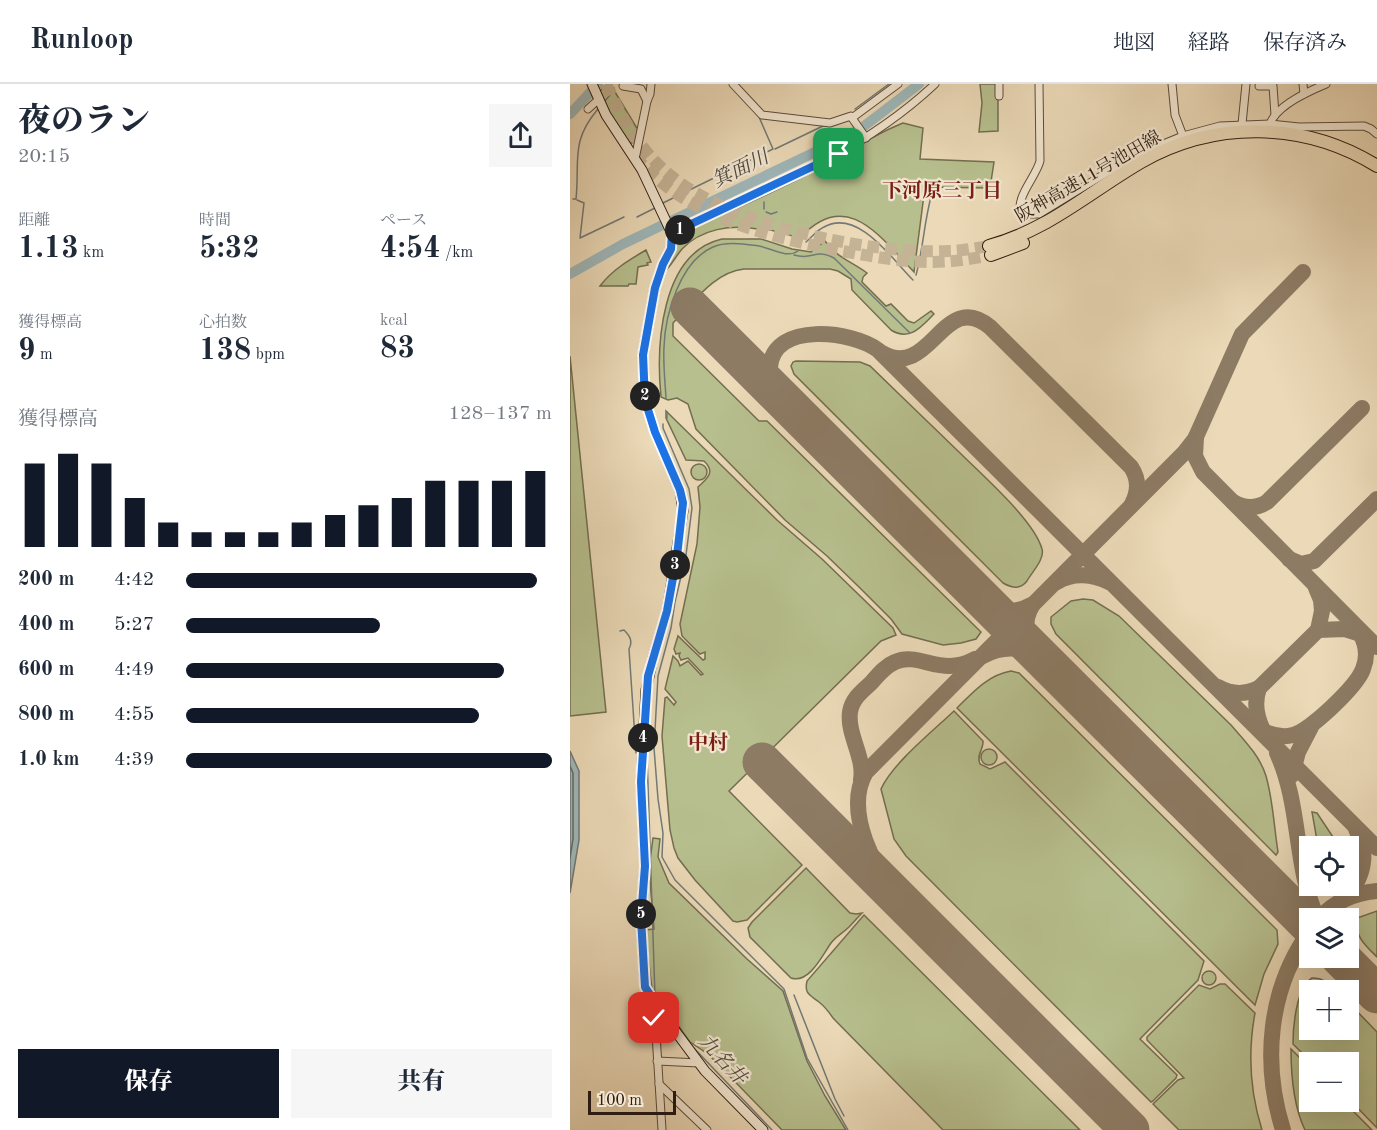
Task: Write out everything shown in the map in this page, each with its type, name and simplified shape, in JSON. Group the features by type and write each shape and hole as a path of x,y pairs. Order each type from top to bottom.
{"highway":[{"name":"阪神高速11号池田線","path":"1377,166 1337,146 1297,135 1259,131 1211,135 1159,154 1116,178 1046,224 990,250 1030,240 1049,231 1149,167 1191,149 1213,143 1259,139 1302,143 1347,158 1377,175"}],"street":[{"path":"592,84 611,123 635,159 672,232 671,249 655,288 643,355 645,400 683,503 677,556 667,611 648,676 641,782 645,866 641,918 645,987 699,1063 763,1130"},
{"path":"646,101 650,94 651,84"},
{"path":"733,84 762,115 830,123 851,116 865,136"},
{"path":"853,119 898,84"},
{"path":"672,232 792,177 865,136 934,84"},
{"path":"999,84 999,96"},
{"path":"1039,84 1040,161 1019,206 1021,214 1039,214 1144,152 1183,136 1220,126 1242,124 1270,124 1299,128 1364,126 1377,135"},
{"path":"1172,84 1175,115 1183,136"},
{"path":"1242,124 1246,84"},
{"path":"1303,84 1304,94"},
{"path":"1270,124 1275,115 1304,94 1326,84"},
{"path":"623,86 640,88 645,94 646,101 635,159"},
{"path":"1259,86 1273,86 1275,115"},
{"path":"588,109 598,98"},
{"path":"661,1012 654,1018 662,1130"},
{"path":"657,1061 699,1063"},
{"path":"659,1084 708,1130"}],"green space":[{"path":"980,84 998,84 998,131 979,132 982,103"},
{"path":"603,88 614,88 638,130 635,143 628,143 609,113 599,92"},
{"path":"903,123 923,128 920,159 994,162 990,188 925,187 914,272 875,232 848,217 833,217 817,223 800,238 759,227 758,229 737,227 717,230 690,242 665,271 675,252 677,238 680,235 774,190"},
{"path":"722,239 761,239 792,249 811,252 825,241 839,255 867,273 862,282 886,306 891,304 908,321 914,323 931,311 934,314 915,331 898,333 891,330 852,290 851,279 838,271 830,269 744,269 723,276 705,290 673,323 673,336 759,421 767,421 981,632 976,639 943,645 902,634 891,619 859,587 785,520 696,429 688,404 677,398 668,400 661,397 662,329 666,304 674,282 686,263 701,248"},
{"path":"646,250 651,262 638,267 636,284 600,286 615,270"},
{"path":"570,356 606,712 570,716"},
{"path":"796,361 860,362 870,366 993,485 1029,525 1037,537 1042,553 1040,561 1027,581 1022,586 1016,587 1003,583 794,374 791,366"},
{"path":"666,411 777,520 822,559 893,628 896,635 881,641 729,791 802,865 747,920 737,922 733,921 695,880 678,858 670,830 662,736 665,698 667,697 674,705 676,702 665,689 673,656 680,666 688,661 701,675 703,674 688,658 681,660 680,653 676,654 674,649 678,636 703,660 705,659 705,652 700,654 682,636 680,624 697,544 700,507 698,487 710,472 704,461 686,460 666,418"},
{"path":"699,464 707,472 699,480 691,472"},
{"path":"1093,600 1119,616 1231,725 1251,749 1260,762 1268,785 1278,852 1276,855 1056,634 1051,624 1051,617 1071,601"},
{"path":"1011,671 1019,673 1277,930 1278,944 1264,974 1255,1005 957,708 988,680"},
{"path":"954,711 983,741 979,757 980,764 990,769 1005,762 1204,961 1198,980 1140,1039 1177,1075 1153,1101 1151,1102 906,856 894,839 881,789 886,779 903,759"},
{"path":"989,749 997,757 989,765 981,757"},
{"path":"1312,812 1317,813 1332,836 1316,836"},
{"path":"653,838 660,839 658,857 669,883 783,991 807,1061 846,1130 782,1130 708,1054 690,1042 677,1024 667,1001 658,997 652,989 645,930 654,929 649,868"},
{"path":"806,868 850,913 862,913 833,941 809,973 798,979 791,978 750,937 748,928"},
{"path":"1377,911 1377,957 1361,940 1359,917"},
{"path":"864,915 1080,1130 943,1130 823,1005 807,992 807,981"},
{"path":"1206,971 1212,971 1216,978 1212,985 1206,985 1202,981 1202,975"},
{"path":"1225,984 1255,1013 1251,1042 1251,1072 1262,1130 1179,1130 1153,1104 1178,1080 1184,1078 1147,1040 1147,1037 1199,985 1210,989"},
{"path":"1299,999 1299,1040 1359,1040 1359,1013 1377,1032 1377,1128 1359,1109 1359,1052 1301,1052 1293,1044"},
{"path":"1291,1049 1299,1057 1299,1112 1354,1112 1372,1130 1305,1130 1298,1111"}],"water":[{"path":"570,751 579,771 579,840 570,893"}],"waterway":[{"path":"570,114 598,84"},
{"path":"855,109 889,84"},
{"name":"箕面川","path":"570,274 623,244 838,141 863,127 919,84"},
{"path":"604,102 610,95 611,88"},
{"path":"573,199 576,199 580,142 583,132 598,109"},
{"path":"663,203 773,149 759,117"},
{"path":"775,149 825,125"},
{"path":"916,275 931,197 925,196"},
{"path":"577,200 584,203 580,238 624,217"},
{"path":"764,202 764,209"},
{"path":"637,217 655,208"},
{"path":"766,212 771,214 777,212"},
{"path":"806,242 824,227 837,223 849,224 873,238 913,280"},
{"path":"666,398 664,353 667,320 676,290 692,264 701,254 724,244 759,246 789,254 798,251"},
{"path":"794,255 805,257 822,254 834,258 910,333"},
{"path":"667,412 667,418"},
{"path":"663,424 689,489 692,508 686,555 671,628 658,676 654,748 663,833 662,857 675,880 784,989 807,1058 848,1130"},
{"name":"九名井","path":"620,631 624,630 631,641 629,649 636,753"},
{"name":"九名井","path":"647,755 655,996"},
{"path":"794,995 835,1099 844,1116"},
{"name":"九名井","path":"692,1046 772,1130"}],"taxiway":[{"path":"902,902 882,875 873,858 860,822 858,805 860,788 866,772 1184,453 1195,439 1242,334 1303,272"},
{"path":"882,353 899,358 913,355 948,325 960,319 974,318 990,327 1131,467 1136,476 1137,485 1132,504"},
{"path":"781,397 772,383 770,367 775,352 785,342 799,336 834,335 866,343 878,350 1377,848"},
{"path":"1233,502 1250,507 1267,502 1362,408"},
{"path":"1196,437 1195,456 1203,472 1377,647"},
{"path":"1289,559 1301,564 1314,561 1377,499"},
{"path":"1057,582 1076,575 1096,577 1109,582"},
{"path":"1218,687 1228,692 1238,693 1259,688 1318,630 1322,611 1321,600 1316,588"},
{"path":"985,601 996,608 1007,611 1019,610 1031,605"},
{"path":"1032,606 1027,618 1026,629 1029,641 1036,652"},
{"path":"1318,630 1345,629 1364,635"},
{"path":"1261,730 1277,736 1293,735 1301,732 1332,707 1352,686 1363,669 1366,651 1360,633"},
{"path":"983,656 998,650 1014,649 1030,652 1044,660"},
{"path":"861,780 861,763 850,721 851,707 861,692 885,668 904,659 952,666 975,659"},
{"path":"1259,688 1256,709 1263,730"},
{"path":"1292,775 1298,752 1311,727"},
{"path":"1277,753 1290,793 1304,878 1314,908"},
{"path":"1339,903 1353,887 1362,869 1363,849 1356,829"},
{"path":"1331,908 1346,899 1377,891"},
{"path":"1283,1130 1272,1079 1273,1027 1277,1002 1285,977 1299,948"}],"runway":[{"path":"690,307 1299,915"},
{"path":"762,762 1130,1130"},
{"path":"1351,968 1377,994"}],"tunnel":[{"path":"606,84 633,134 660,167 697,193 729,209 803,233 881,248 948,251 989,246"},
{"path":"635,156 655,177 678,195 703,209 757,231 785,239 842,251 909,261 947,261 991,255"}],"district":[{"name":"下河原三丁目","path":"942,190"},
{"name":"中村","path":"708,742"}],"route":[{"path":"654,1018 661,1012 645,987 641,918 645,866 641,782 643,737 648,676 667,611 683,511 680,490 655,432 645,400 643,355 655,288 671,249 672,233 839,154"}]}
